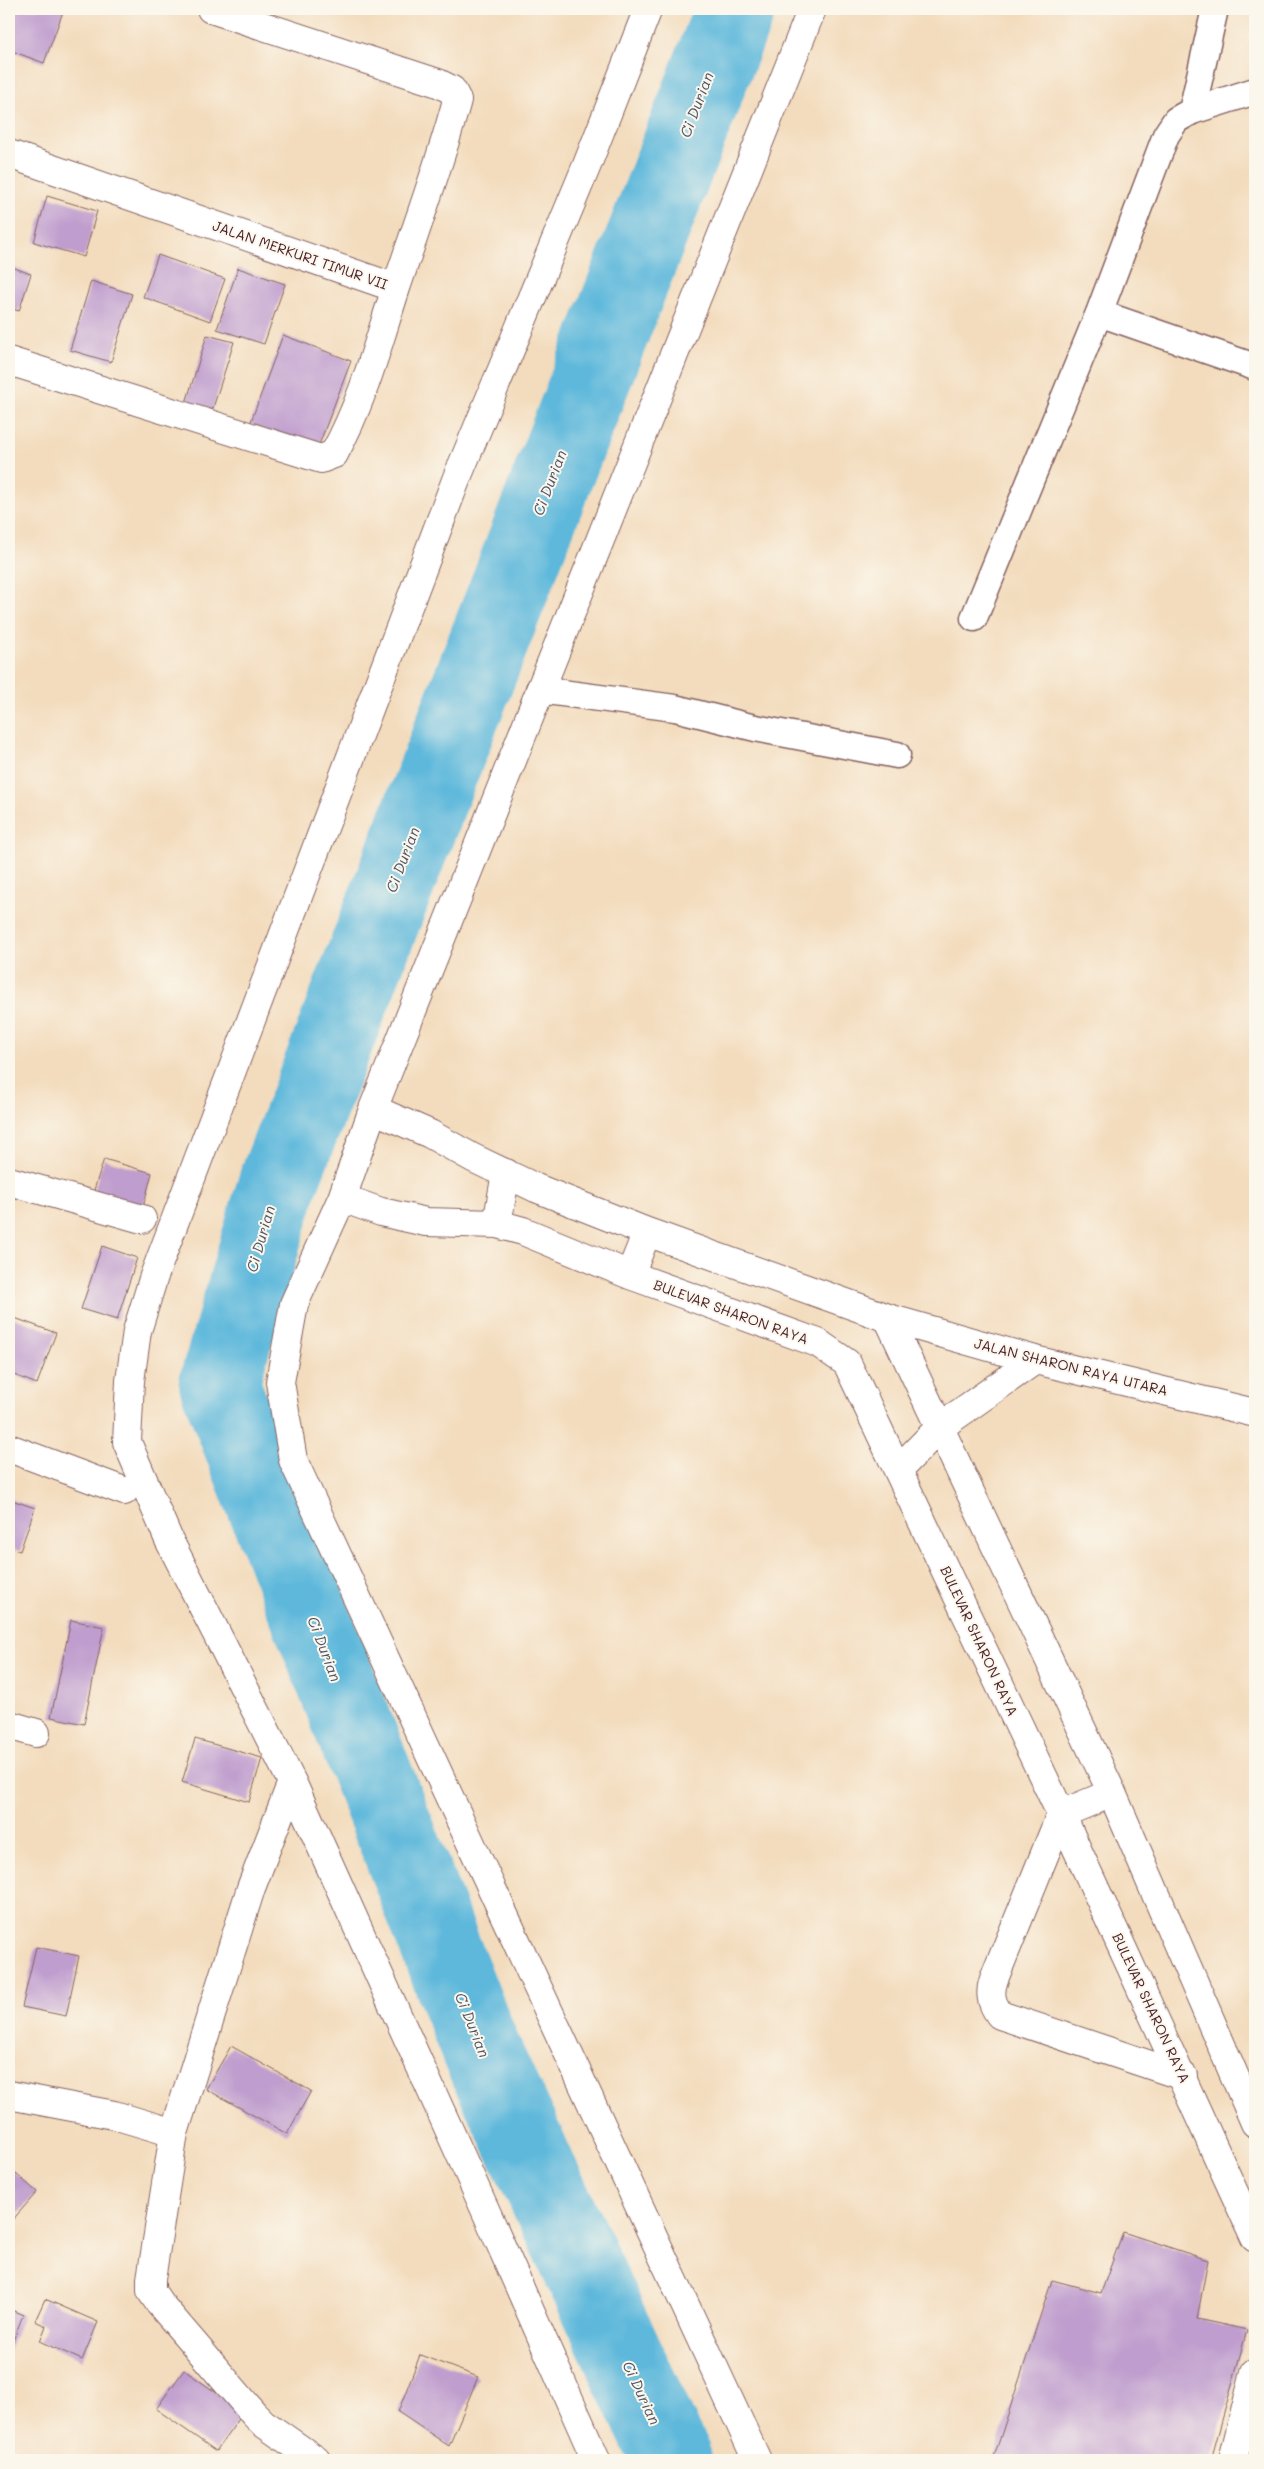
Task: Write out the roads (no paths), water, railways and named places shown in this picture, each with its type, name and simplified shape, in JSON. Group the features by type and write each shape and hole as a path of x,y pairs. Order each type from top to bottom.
{"street":[{"name":"JALAN MERKURI TIMUR VII","path":"9,154 396,288 426,203 457,100 452,90 426,79 211,9"},
{"path":"596,2460 292,1782 169,1540 127,1442 130,1380 137,1330 154,1276 456,480 587,165 648,9"},
{"path":"757,2460 293,1460 280,1382 294,1304 342,1198 373,1109 812,9"},
{"path":"9,360 321,459 334,454 365,389 396,288"},
{"path":"373,1109 430,1134 536,1188 647,1232 888,1318 1112,1793 1255,2123"},
{"path":"497,1224 506,1173"},
{"path":"9,1182 142,1219"},
{"name":"BULEVAR SHARON RAYA","path":"342,1198 381,1212 426,1222 497,1224 523,1231 630,1275 818,1343 846,1364 1061,1814 1183,2076 1255,2238"},
{"path":"630,1275 647,1232"},
{"name":"JALAN SHARON RAYA UTARA","path":"888,1318 1035,1360 1255,1412"},
{"path":"898,1470 940,1427 1035,1360"},
{"path":"9,1448 124,1491"},
{"path":"9,1725 36,1733"},
{"path":"292,1782 251,1888 174,2133 150,2279 151,2291 254,2414 263,2423 316,2460"},
{"path":"1112,1793 1061,1814 994,1979 991,1989 994,2006 1000,2015 1183,2076"},
{"path":"9,2095 114,2115 174,2133"},
{"path":"1233,2460 1255,2372"}],"lane":[{"path":"1192,111 1215,9"},
{"path":"974,618 1099,313 1166,135 1176,120 1192,111 1255,91"},
{"path":"1099,313 1255,367"},
{"path":"539,690 675,708 755,728 897,755"}],"waterway":[{"name":"Ci Durian","path":"672,2460 482,2053 219,1383 278,1183 735,9"}]}
